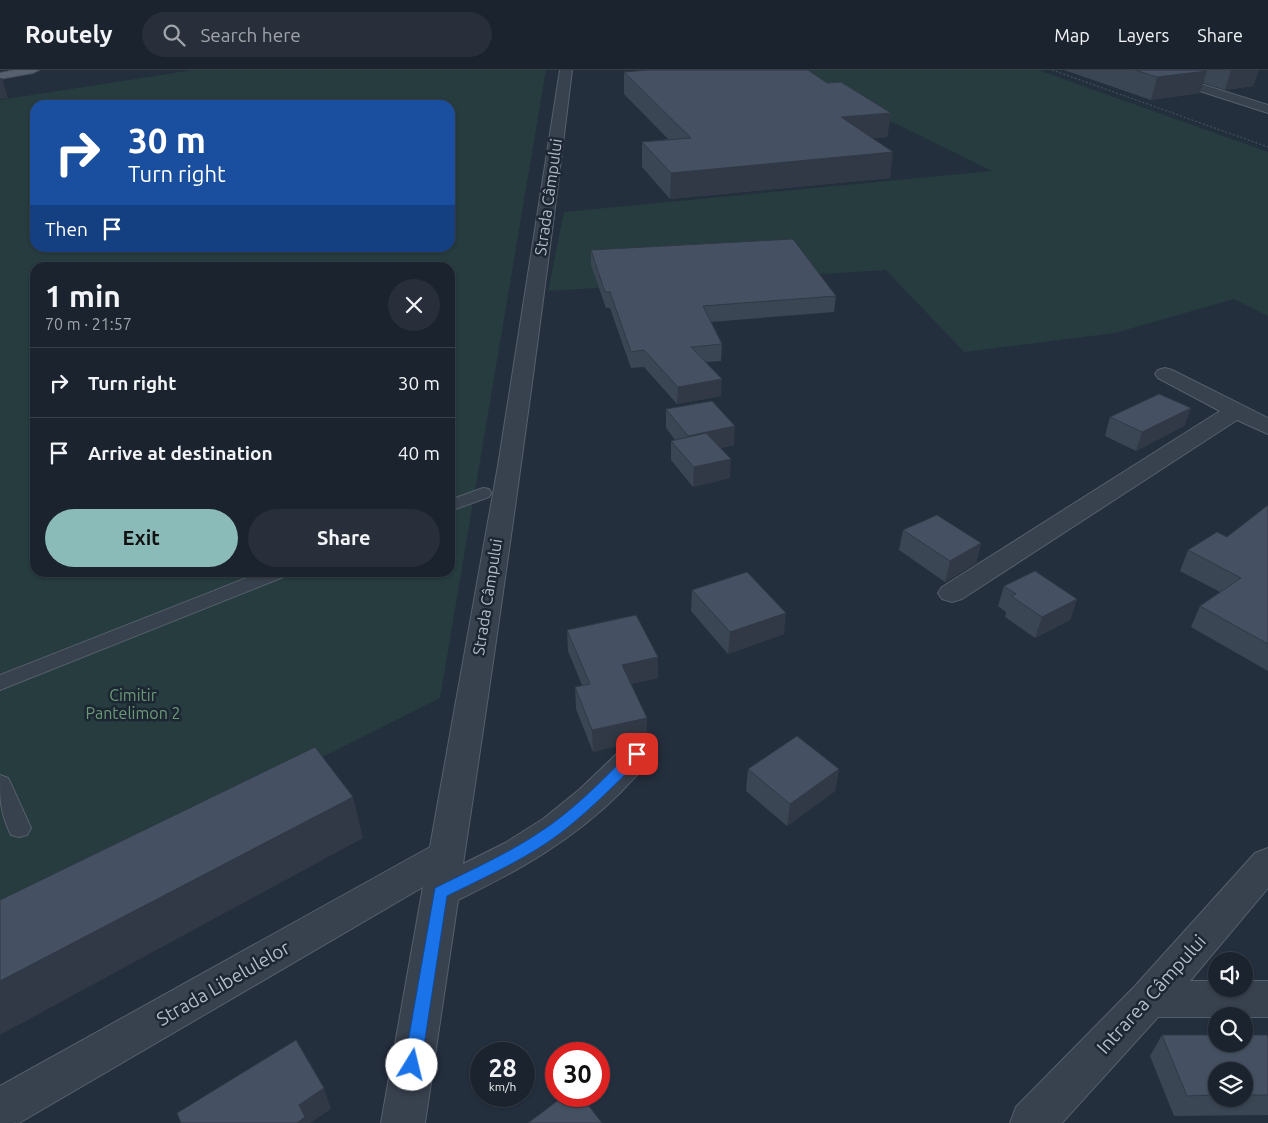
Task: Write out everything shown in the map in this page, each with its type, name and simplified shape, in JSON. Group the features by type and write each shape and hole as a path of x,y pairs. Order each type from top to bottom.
{"main road":[{"path":"0,76 46,70"}],"street":[{"name":"Strada Câmpului","path":"403,1123 535,289 566,70"},
{"path":"1145,70 1268,109"},
{"path":"1165,374 1268,427"},
{"path":"952,593 1237,410"},
{"name":"Strada Libelulelor","path":"0,1110 443,874 503,861 544,838 596,795 637,754"},
{"name":"Intrarea Câmpului","path":"1032,1123 1149,999 1268,863"},
{"path":"1149,999 1268,999"}],"lane":[{"path":"455,504 482,493"},
{"path":"0,683 267,577"},
{"path":"0,784 19,828"}],"path":[{"path":"1052,70 1268,147"}],"green space":[{"name":"Cimitir Pantelimon 2","path":"193,70 546,70 440,698 0,919 0,100"},
{"path":"786,70 1038,70 1268,152 1268,316 1234,299 1115,333 964,352 886,270 548,291 564,212 992,171"}],"building":[{"path":"648,70 808,70 827,83 841,82 891,113 841,117 893,152 671,173 642,142 691,138 624,72"},
{"path":"1135,70 1204,70 1207,71 1157,77"},
{"path":"793,239 836,296 703,306 722,344 691,347 722,379 678,387 644,350 631,352 610,292 605,292 591,250"},
{"path":"1159,394 1191,408 1142,432 1110,417"},
{"path":"712,401 735,426 688,436 666,409"},
{"path":"706,433 731,459 694,467 671,441"},
{"path":"1268,505 1268,644 1200,606 1241,578 1188,550 1217,532 1227,537"},
{"path":"937,515 981,543 950,561 903,530"},
{"path":"1035,571 1077,599 1042,617 1011,596 1016,594 1004,586"},
{"path":"747,572 786,613 730,632 692,590"},
{"path":"636,615 658,657 622,665 647,718 592,730 575,687 590,684 567,630"},
{"path":"797,736 839,769 790,804 748,769"},
{"path":"315,747 353,797 0,981 0,900"},
{"path":"1162,1035 1208,1035 1208,1052 1253,1052 1253,1035 1267,1035 1268,1095 1253,1095 1253,1062 1208,1062 1208,1095 1187,1096"},
{"path":"296,1040 324,1088 299,1105 305,1117 297,1123 181,1123 177,1113"},
{"path":"549,1107 590,1107 602,1123 528,1123"}],"route":[{"path":"412,1065 440,892 503,861 544,838 596,795 637,754"}]}
